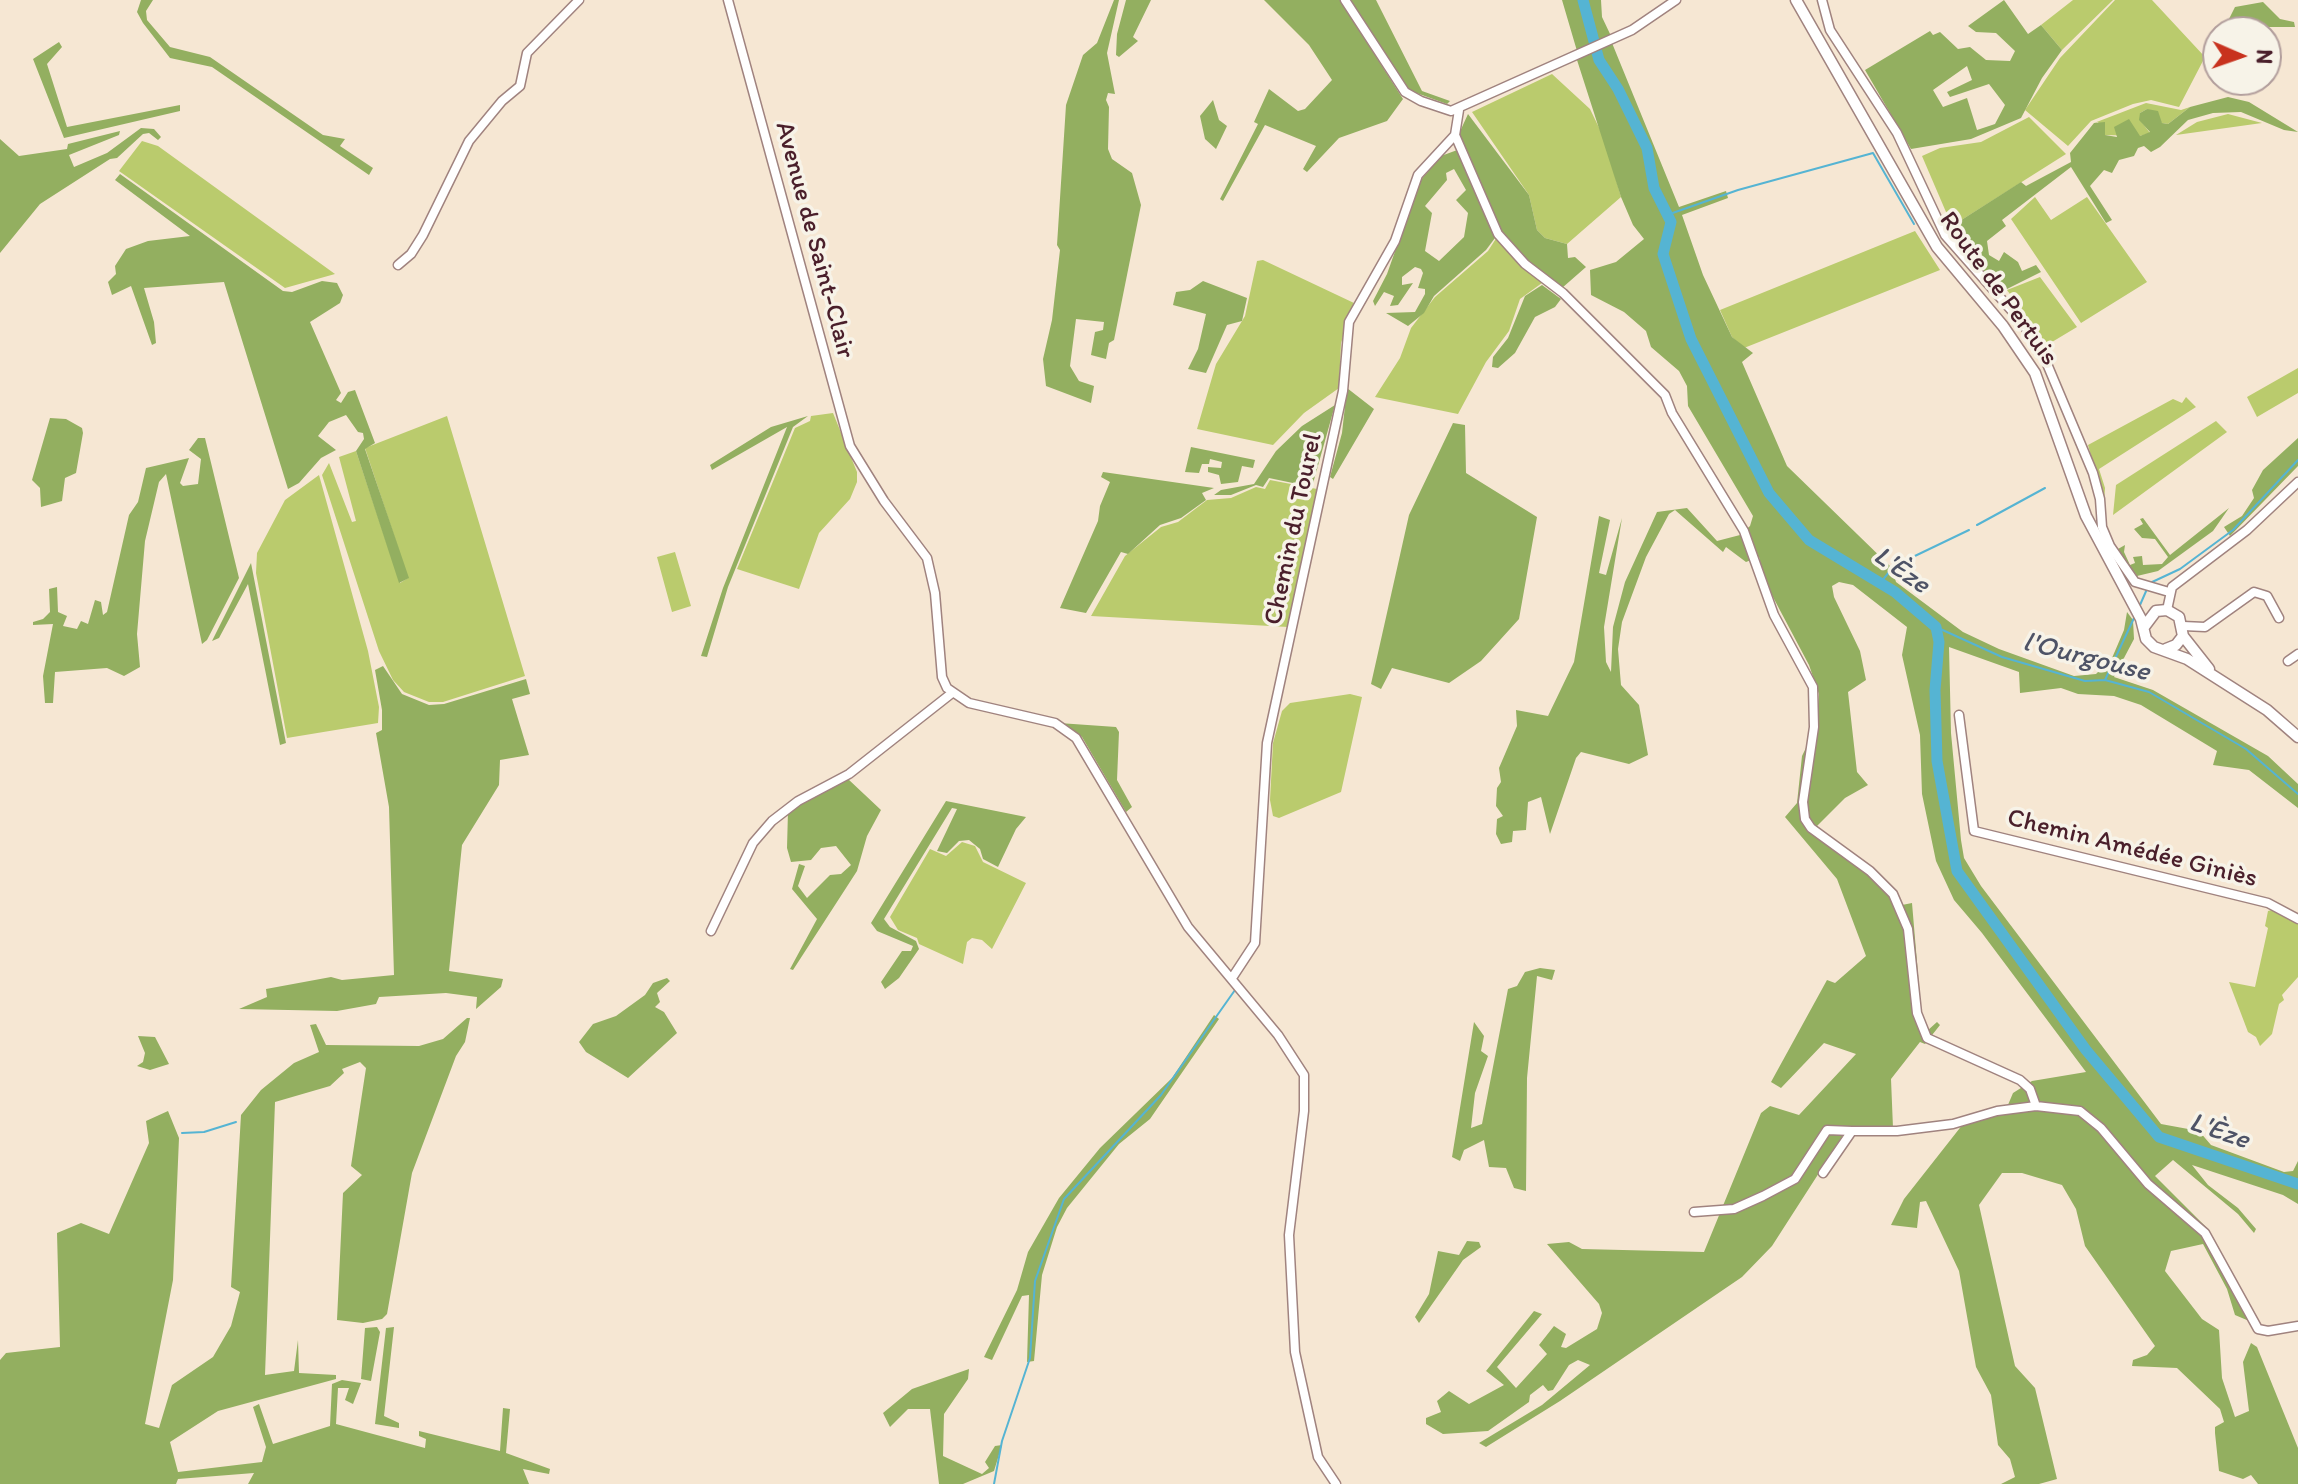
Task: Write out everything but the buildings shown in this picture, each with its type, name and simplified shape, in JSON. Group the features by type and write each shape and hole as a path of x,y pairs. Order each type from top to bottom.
{"main road":[{"name":"Route de Pertuis","path":"1796,0 1937,247 2026,356 2052,415 2086,516 2144,627"},
{"name":"Route de Pertuis","path":"1804,0 1863,117"},
{"name":"Route de Pertuis","path":"2121,581 2139,601 2161,610"},
{"path":"2222,681 2183,631 2179,617 2161,610 2144,627 2149,644 2166,649 2222,681 2267,710 2298,737"},
{"path":"2166,649 2176,645 2183,631"}],"street":[{"path":"398,265 411,254 423,235 464,149 502,101 520,86 527,53 579,0"},
{"name":"Avenue de Saint-Clair","path":"728,0 850,446 874,486 927,558 935,593 942,677 952,693"},
{"path":"1345,0 1405,92 1437,108 1459,110 1644,24 1676,0"},
{"path":"1822,0 1830,30 1897,133 1948,240 2020,320 2042,352 2093,473 2100,499 2102,527 2110,546 2135,582 2169,592"},
{"path":"1459,110 1455,135 1498,234 1525,264 1563,293 1665,395 1672,413 1744,531 1774,615 1813,687 1814,727 1803,802 1805,819 1811,828 1870,871 1893,894 1908,929 1917,1013 1927,1038 2020,1080 2030,1089 2036,1106"},
{"name":"Chemin du Tourel","path":"1232,978 1255,943 1267,743 1343,391 1349,322 1395,241 1418,175 1455,135"},
{"path":"2161,610 2169,592 2247,530 2297,482"},
{"path":"2183,631 2205,627 2254,592 2267,596 2279,618"},
{"path":"2288,661 2298,654"},
{"path":"711,931 753,843 772,821 798,801 849,774 952,693 969,703 1055,723 1076,738 1188,927 1296,1058 1304,1075 1304,1111 1289,1235 1295,1352 1307,1415 1322,1465 1336,1484"},
{"name":"Chemin Amédée Giniès","path":"1959,715 1974,831 2268,903 2298,919"},
{"path":"1694,1212 1734,1209 1795,1179 1827,1130 1897,1131 1953,1124 1997,1111 2036,1106 2080,1111 2101,1128 2148,1184 2198,1226 2216,1249 2236,1294 2258,1329 2268,1331 2298,1326"},
{"path":"1823,1173 1852,1131"}],"green space":[{"path":"141,0 153,0 146,11 147,20 170,47 210,57 323,135 345,139 340,146 373,168 369,175 212,67 170,58 137,12"},
{"path":"1114,0 1119,0 1107,53 1115,94 1108,93 1106,100 1109,107 1108,149 1112,159 1132,173 1141,205 1114,340 1109,343 1106,359 1091,355 1095,332 1103,330 1104,322 1076,319 1070,366 1079,381 1094,386 1091,403 1046,386 1043,359 1052,320 1060,250 1057,245 1066,105 1083,55 1097,43"},
{"path":"1126,0 1151,0 1133,37 1138,41 1119,57 1116,55 1117,34"},
{"path":"1264,0 1340,0 1403,99 1387,121 1339,138 1307,172 1303,169 1316,146 1265,125 1223,201 1220,199 1258,124 1254,122 1269,89 1298,111 1305,109 1332,80 1309,45"},
{"path":"1350,0 1376,0 1422,91 1450,101 1447,104 1408,90"},
{"path":"1562,0 1601,0 1602,17 1611,36 1577,51"},
{"path":"2004,0 2028,34 2041,25 2062,50 2042,78 2021,118 1971,139 1911,149 1865,70 1930,31 1933,35 1940,32 1958,49 1970,47 1986,60 2010,61 2015,51 1996,33 1976,32 1968,26","holes":["1967,66 1972,80 1947,92 1950,97 1989,84 2005,105 1995,124 1977,130 1967,98 1943,107 1933,90"]},
{"path":"2073,0 2113,0 2062,50 2041,25"},
{"path":"2115,0 2152,0 2202,54 2202,63 2179,107 2151,100 2133,104 2091,121 2068,146 2025,110 2060,58"},
{"path":"2263,2 2277,16 2230,16 2235,7"},
{"path":"2282,19 2294,22 2295,27 2282,27"},
{"path":"59,42 62,47 47,64 67,127 180,105 180,111 64,138 33,59"},
{"path":"1612,43 1679,207 1726,191 1728,198 1682,215 1703,275 1732,337 1753,353 1742,362 1787,466 1892,568 1896,582 1963,632 1999,649 2074,676 2096,674 2112,658 2124,630 2127,612 2133,620 2134,639 2114,677 2153,690 2268,756 2298,784 2298,808 2249,770 2213,765 2217,751 2141,705 2114,696 2078,694 2061,688 2020,693 2019,672 1949,647 1951,733 1961,840 1964,858 1981,886 2161,1124 2199,1131 2211,1145 2284,1172 2293,1171 2298,1161 2298,1204 2283,1195 2192,1165 2208,1185 2238,1208 2256,1229 2254,1233 2238,1214 2173,1160 2155,1176 2209,1230 2261,1326 2235,1315 2227,1289 2203,1244 2171,1251 2165,1271 2202,1319 2219,1330 2222,1378 2235,1417 2249,1411 2243,1362 2251,1343 2257,1347 2298,1448 2298,1484 2258,1484 2251,1475 2243,1479 2219,1471 2215,1427 2224,1422 2220,1409 2177,1368 2132,1366 2133,1360 2147,1355 2155,1346 2085,1246 2076,1209 2062,1185 2022,1173 2002,1173 1979,1205 2015,1366 2035,1388 2057,1479 2039,1484 2001,1484 2015,1477 2010,1459 1998,1445 1991,1395 1976,1367 1959,1271 1926,1201 1920,1202 1917,1228 1891,1225 1904,1199 1963,1124 2005,1112 2013,1093 2032,1081 2086,1072 1954,900 1936,861 1922,794 1920,735 1902,655 1907,627 1853,585 1839,582 1832,586 1834,597 1860,651 1866,680 1848,692 1857,772 1868,785 1845,798 1811,832 1877,880 1897,906 1912,903 1922,1021 1927,1031 1937,1022 1940,1025 1925,1044 1920,1042 1891,1079 1893,1128 1844,1134 1772,1246 1742,1277 1560,1401 1486,1447 1479,1443 1542,1405 1590,1365 1578,1360 1569,1365 1553,1390 1548,1391 1543,1385 1530,1395 1529,1402 1488,1431 1443,1434 1426,1424 1426,1418 1441,1412 1437,1401 1449,1391 1469,1404 1504,1385 1486,1371 1534,1311 1542,1314 1497,1367 1516,1388 1547,1354 1539,1345 1554,1326 1566,1334 1561,1347 1566,1348 1597,1329 1602,1313 1599,1304 1547,1244 1569,1242 1582,1249 1704,1252 1761,1113 1770,1106 1799,1115 1856,1054 1824,1043 1781,1088 1771,1082 1827,980 1835,983 1866,956 1837,879 1785,817 1797,803 1802,756 1817,725 1819,694 1809,665 1765,582 1759,557 1746,562 1726,547 1723,552 1675,510 1669,514 1646,557 1622,622 1618,649 1621,685 1639,705 1648,755 1629,764 1581,752 1576,758 1550,834 1541,797 1528,802 1526,830 1513,831 1512,842 1501,844 1496,834 1497,819 1503,816 1496,806 1497,788 1501,782 1499,768 1517,726 1516,710 1548,716 1574,662 1599,516 1610,520 1599,573 1606,575 1622,518 1604,627 1606,662 1611,672 1613,627 1625,582 1657,512 1687,508 1717,541 1740,535 1750,526 1753,516 1688,406 1687,386 1679,371 1651,347 1646,331 1624,312 1591,295 1590,270 1616,262 1644,239 1633,225 1621,197 1577,60"},
{"path":"1552,74 1590,109 1604,138 1621,197 1567,244 1545,238 1537,230 1529,195 1472,112"},
{"path":"2228,97 2249,102 2298,132 2284,130 2241,112 2213,113 2188,120 2160,147 2151,152 2144,146 2138,148 2134,156 2119,160 2112,173 2104,170 2090,186 2112,220 2106,223 2071,167 2002,220 2006,226 1987,241 1989,255 1999,261 2004,252 2018,262 2022,271 2036,265 2041,272 1999,293 1969,257 1952,226 2021,182 2026,186 2071,162 2070,153 2094,123 2105,122 2105,135 2117,137 2114,127 2129,119 2140,136 2150,132 2139,120 2140,113 2147,109 2158,111 2162,123 2168,124 2190,107"},
{"path":"1213,100 1219,120 1227,126 1216,149 1205,139 1200,116"},
{"path":"2146,103 2181,110 2190,107 2168,124 2162,123 2147,109 2140,113 2140,120 2150,133 2140,136 2105,135 2098,122 2094,123"},
{"path":"1468,114 1529,195 1537,230 1545,238 1567,244 1568,258 1575,257 1586,267 1562,288 1546,278 1507,242 1501,230 1486,250 1434,296 1424,313 1408,326 1386,313 1415,312 1425,294 1425,289 1418,288 1423,273 1421,269 1415,267 1402,277 1402,285 1413,283 1398,305 1390,306 1394,296 1384,292 1375,306 1373,301 1387,274 1420,181 1441,156 1460,149 1457,138","holes":["1454,169 1466,190 1456,200 1468,213 1464,237 1439,261 1425,251 1432,213 1425,206 1447,180 1446,173"]},
{"path":"2228,114 2262,123 2176,135 2197,122"},
{"path":"2029,117 2066,154 1952,226 1922,156 1940,148 1981,142"},
{"path":"141,128 154,129 161,137 158,140 149,133 143,134 117,158 110,159 40,204 0,253 0,139 19,156 67,149 68,144 120,131 119,135 69,155 74,167 107,153"},
{"path":"142,141 158,146 335,274 285,288 119,171"},
{"path":"120,174 283,291 292,292 322,281 337,283 343,295 340,303 310,322 341,393 336,400 341,403 348,392 355,390 375,443 365,449 409,578 399,583 356,451 364,439 363,433 358,432 346,415 329,422 318,436 336,450 321,458 299,483 288,489 224,282 144,288 154,322 156,343 152,345 131,286 112,295 108,282 116,274 115,266 126,249 148,241 190,236 115,180"},
{"path":"2035,197 2051,220 2087,197 2147,282 2081,323 2011,219"},
{"path":"1915,231 1940,270 1744,348 1732,337 1720,310"},
{"path":"1497,237 1542,283 1520,299 1509,331 1486,362 1458,414 1375,397 1400,358 1411,328 1435,297 1488,251"},
{"path":"1263,260 1354,303 1341,343 1339,388 1304,413 1273,445 1197,429 1216,364 1245,316 1257,261"},
{"path":"2040,277 2077,327 2047,345 2007,290"},
{"path":"1203,281 1247,298 1242,321 1227,325 1206,373 1188,369 1198,349 1206,314 1173,305 1176,292 1190,290"},
{"path":"1542,285 1561,299 1555,307 1535,317 1515,353 1498,368 1492,367 1493,357 1508,338 1525,296"},
{"path":"2298,368 2298,393 2257,417 2247,397"},
{"path":"1347,388 1374,409 1333,479 1330,477 1342,433"},
{"path":"2186,397 2196,407 2099,469 2105,488 2104,503 2088,445 2173,399 2182,403"},
{"path":"1335,405 1312,487 1269,478 1263,487 1256,485 1231,495 1214,495 1221,490 1254,484 1276,451 1302,426"},
{"path":"833,413 857,472 857,482 850,499 819,533 799,589 737,569 795,428 810,421 811,416"},
{"path":"447,416 525,676 443,702 429,702 404,692 393,680 379,651 322,475 329,463 352,522 356,521 339,457 356,451 400,583 408,578 365,448"},
{"path":"808,416 793,427 728,587 707,657 701,656 723,588 787,427 712,470 710,465 771,427"},
{"path":"50,418 66,419 82,428 83,433 76,473 65,478 62,501 41,507 40,488 32,480"},
{"path":"2216,421 2227,432 2113,515 2116,485"},
{"path":"1453,423 1465,425 1466,473 1537,517 1519,619 1481,661 1449,683 1392,668 1381,689 1371,684 1409,515"},
{"path":"198,438 205,438 239,578 207,640 202,644 166,474 159,482 145,541 137,634 140,667 124,676 107,668 55,672 53,703 45,703 43,676 53,624 33,625 33,622 43,619 50,612 49,589 57,587 58,612 67,616 63,626 77,629 81,621 88,624 95,600 101,602 103,615 107,612 129,515 138,502 146,468 189,458 180,483 183,486 198,484 201,459 189,450"},
{"path":"2298,438 2298,466 2230,536 2224,527 2242,516 2254,498 2252,490 2263,470"},
{"path":"1191,447 1255,460 1253,468 1242,466 1238,482 1221,484 1219,475 1208,472 1208,467 1221,468 1222,462 1210,459 1209,464 1202,464 1199,473 1185,472"},
{"path":"1103,472 1214,488 1202,493 1206,500 1181,518 1160,525 1128,554 1121,552 1086,613 1060,608 1098,521 1100,506 1110,482 1101,477"},
{"path":"319,475 368,651 379,707 378,723 287,738 256,573 257,553 285,500"},
{"path":"1270,480 1317,489 1288,627 1091,616 1125,556 1161,527 1178,522 1207,500 1231,498 1256,487 1265,489"},
{"path":"2229,508 2213,531 2158,571 2137,576 2118,549 2125,545 2124,552 2130,565 2135,563 2133,557 2142,556 2143,565 2162,564 2168,557 2155,539 2142,538 2134,529 2143,524 2140,519 2143,518 2170,555"},
{"path":"675,552 691,606 672,612 657,557"},
{"path":"251,563 286,743 280,745 248,584 219,638 212,641"},
{"path":"383,666 402,694 429,705 444,704 526,679 530,694 512,699 529,755 500,760 499,785 462,845 449,971 503,979 501,987 476,1009 477,997 446,993 379,997 376,1004 337,1011 239,1009 267,997 266,989 331,977 342,980 394,975 389,807 376,733 382,730 382,710 375,670"},
{"path":"1350,694 1362,697 1341,792 1279,818 1273,816 1270,800 1273,743 1282,711 1290,703"},
{"path":"1059,723 1116,727 1119,732 1117,780 1132,807 1126,812 1082,737"},
{"path":"848,779 881,810 867,836 857,871 793,970 790,969 817,919 792,889 799,864 805,866 798,886 807,898 830,875 841,874 851,865 836,846 821,848 811,860 791,862 787,848 788,811"},
{"path":"946,801 1026,817 1016,829 998,867 983,859 980,849 969,840 959,841 947,853 937,851 957,809 952,808 884,919 890,927 916,941 919,949 899,978 885,989 881,982 902,951 911,951 913,946 877,931 871,923"},
{"path":"962,842 975,846 983,862 1026,883 992,949 982,940 972,938 967,942 963,964 919,944 917,938 898,930 890,917 930,849 946,856"},
{"path":"2272,910 2298,923 2298,977 2282,995 2284,1000 2279,1004 2272,1034 2260,1046 2256,1037 2248,1032 2229,982 2255,987 2268,928 2265,926 2268,911"},
{"path":"1540,968 1555,970 1552,980 1537,976 1527,1078 1526,1191 1514,1188 1506,1168 1489,1167 1484,1140 1464,1150 1460,1161 1452,1157 1474,1022 1484,1036 1481,1051 1488,1056 1475,1093 1471,1128 1482,1124 1508,989 1517,986 1525,972"},
{"path":"667,978 670,981 657,993 660,1002 655,1007 664,1012 677,1033 628,1078 586,1052 579,1042 593,1024 616,1016 645,995 653,983"},
{"path":"1214,1015 1219,1019 1150,1119 1119,1144 1067,1208 1057,1227 1042,1275 1034,1361 1027,1362 1029,1295 1022,1296 992,1360 984,1357 1017,1290 1028,1252 1059,1198 1100,1148 1172,1078"},
{"path":"470,1018 465,1042 456,1056 412,1173 387,1314 382,1319 363,1323 337,1320 343,1193 362,1175 351,1166 366,1068 360,1062 342,1069 344,1073 330,1086 275,1102 265,1375 294,1371 298,1340 299,1373 336,1375 336,1379 218,1411 170,1442 178,1472 262,1462 266,1447 253,1407 259,1404 273,1444 330,1426 332,1384 342,1380 361,1383 353,1404 345,1400 349,1388 338,1388 336,1424 425,1448 426,1439 419,1436 419,1431 500,1451 503,1408 510,1409 506,1453 550,1469 549,1474 523,1469 529,1484 248,1484 254,1473 178,1479 176,1484 0,1484 0,1360 6,1353 60,1347 57,1233 81,1223 109,1234 149,1143 146,1121 168,1111 179,1138 173,1280 145,1424 159,1428 172,1385 213,1357 231,1326 240,1292 231,1287 241,1115 261,1090 294,1063 319,1052 310,1025 316,1024 326,1045 419,1046 443,1039"},
{"path":"138,1036 155,1037 169,1064 150,1070 137,1066 143,1062 145,1053"},
{"path":"1467,1241 1479,1242 1481,1247 1463,1260 1419,1323 1415,1317 1429,1294 1438,1251 1459,1255"},
{"path":"377,1327 380,1332 371,1381 361,1379 365,1328"},
{"path":"394,1327 384,1416 399,1423 399,1428 375,1424 386,1328"},
{"path":"969,1369 968,1379 944,1414 943,1456 982,1474 989,1468 985,1462 995,1446 1002,1445 994,1471 963,1484 939,1484 930,1409 908,1409 890,1427 883,1413 912,1389"}],"waterway":[{"name":"L'Èze","path":"1583,0 1599,60 1618,89 1647,148 1654,188 1671,222 1663,254 1691,339 1769,493 1809,540 1895,592 1936,627 1939,642 1935,690 1937,761 1957,871 2086,1050 2159,1137 2298,1184"},
{"path":"1667,215 1738,190 1873,153 1914,224"},
{"path":"2150,583 2180,569 2233,530 2298,460"},
{"path":"1977,525 2045,488"},
{"path":"1881,582 1894,566 1969,530"},
{"path":"2140,605 2147,589"},
{"path":"2105,680 2134,618"},
{"name":"l'Ourgouse","path":"1936,627 2002,657 2085,681 2105,680 2149,692 2246,749 2298,794"},
{"path":"994,1484 1002,1441 1030,1358 1035,1281 1064,1199 1161,1095 1235,990"},
{"path":"182,1133 204,1132 236,1122"}]}
